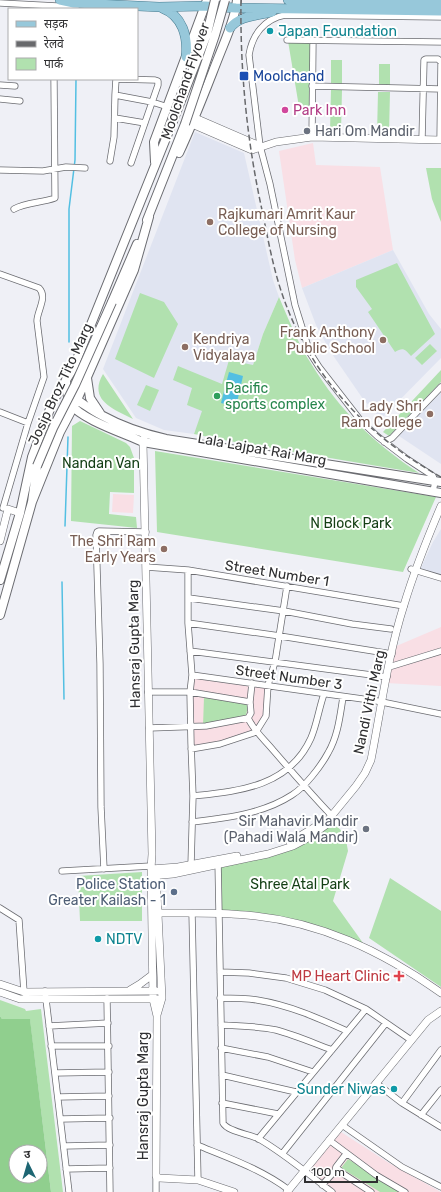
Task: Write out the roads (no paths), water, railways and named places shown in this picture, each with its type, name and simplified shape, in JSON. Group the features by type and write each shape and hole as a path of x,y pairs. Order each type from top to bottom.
{"main road":[{"name":"Moolchand Flyover","path":"155,167 207,34 215,0"},
{"name":"Moolchand Flyover","path":"167,170 215,35 225,0"},
{"path":"56,5 74,3 159,7 206,3 287,4 441,2"},
{"path":"155,167 154,142 206,3"},
{"path":"167,170 176,159 194,121 230,28 237,4"},
{"path":"230,28 235,22 242,18 287,4 441,10"},
{"path":"159,7 173,13 180,23 187,45 187,54"},
{"path":"187,54 196,44 203,42 210,44 217,53 216,63"},
{"name":"Josip Broz Tito Marg","path":"0,580 20,513 32,457 48,412 53,401 73,369 155,167"},
{"name":"Josip Broz Tito Marg","path":"0,615 32,502 38,466 53,428 75,385 112,302 149,217 167,170"},
{"path":"32,502 60,432 75,404 134,270 149,217"},
{"path":"87,376 90,398 101,415"},
{"path":"66,380 68,397 75,404"},
{"name":"Lala Lajpat Rai Marg","path":"75,404 83,415 145,438 342,476 437,492"},
{"name":"Lala Lajpat Rai Marg","path":"75,404 101,415 145,438 166,439 438,482"},
{"path":"48,412 66,420"},
{"path":"66,420 75,415 83,415"},
{"path":"342,476 344,467"},
{"path":"356,478 358,469"}],"street":[{"path":"0,3 56,5"},
{"path":"437,492 438,482 433,476 384,442 361,421 310,353 295,305 270,184 260,146 249,55 251,42 263,25 271,20 285,15 441,17"},
{"path":"287,40 441,42"},
{"path":"312,138 313,41"},
{"path":"194,121 260,146 281,141 312,138 441,140 441,62 438,59 424,60 422,139"},
{"path":"14,209 21,205 55,198 54,80"},
{"path":"110,161 114,137 116,80"},
{"path":"131,163 158,81 138,80"},
{"path":"0,85 15,86"},
{"path":"312,86 441,89"},
{"path":"115,95 152,102 168,107"},
{"path":"0,99 20,100"},
{"path":"115,118 145,123"},
{"path":"0,170 43,171 66,168 85,168"},
{"path":"0,274 39,288 42,291 43,296 37,315 37,321 44,377 28,423 4,508 0,538"},
{"path":"384,442 392,438 441,387"},
{"path":"0,412 28,423"},
{"name":"Hansraj Gupta Marg","path":"145,438 148,692 152,854 158,913 162,995 157,1016 156,1177"},
{"name":"Nandi Vithi Marg","path":"413,570 414,557 441,496"},
{"name":"Nandi Vithi Marg","path":"153,871 268,854 292,846 316,833 326,825 330,817 365,773 371,760 389,667 413,570 441,506"},
{"path":"4,508 20,513"},
{"path":"104,869 101,807 100,664 96,535 99,531 146,532"},
{"name":"Street Number 1","path":"146,567 188,570 404,605"},
{"path":"188,570 188,623 192,676 190,692 193,796 191,865"},
{"path":"413,570 441,578"},
{"path":"191,749 220,744 256,732 266,716 268,685 275,662 280,636 287,586"},
{"path":"189,598 284,611 352,624 391,629"},
{"path":"188,623 392,654"},
{"path":"190,651 387,677"},
{"path":"389,667 441,651"},
{"name":"Street Number 3","path":"192,676 268,685 383,702 441,714"},
{"path":"149,728 206,726 248,718 251,713 250,702 252,683"},
{"path":"148,692 190,692 250,702"},
{"path":"193,796 234,791 263,784 289,769 299,757 311,737 324,694"},
{"path":"192,822 228,818 270,806 293,795 318,768 328,753 338,729 343,697"},
{"path":"248,718 256,732 330,817"},
{"path":"218,861 222,1103 225,1125 231,1129 258,1139 282,1154 332,1192"},
{"name":"Nandi Vithi Marg","path":"153,871 173,874 218,861"},
{"path":"62,871 104,869 153,871"},
{"name":"Hansraj Gupta Marg","path":"153,871 152,975 153,999 157,1016"},
{"path":"0,908 19,920 24,992"},
{"path":"158,913 219,913 265,917 301,924 362,945 403,967 441,993"},
{"path":"192,913 198,1180"},
{"path":"220,972 248,973 286,978 324,990 366,1008 411,1040"},
{"path":"128,991 152,975"},
{"path":"0,984 24,992 45,994 153,999 162,995"},
{"path":"9,987 4,994 20,999 45,994 128,991 153,991 162,995"},
{"path":"45,994 69,1192"},
{"path":"107,998 109,1046 110,1192"},
{"path":"220,998 256,1000 299,1010 347,1031"},
{"path":"258,1139 366,1008"},
{"path":"197,1145 259,1171 273,1179 288,1191 411,1040 428,1020 441,1011"},
{"path":"49,1026 108,1023"},
{"path":"282,1154 386,1023"},
{"path":"221,1025 275,1030 332,1050"},
{"path":"52,1046 109,1046"},
{"path":"221,1048 268,1057 313,1072"},
{"path":"402,1103 441,1050"},
{"path":"55,1073 109,1072"},
{"path":"222,1075 296,1092"},
{"path":"376,1083 402,1103 441,1127"},
{"path":"421,1115 439,1096 441,1090"},
{"path":"58,1097 109,1096"},
{"path":"222,1103 278,1114"},
{"path":"61,1119 110,1118"},
{"path":"342,1125 402,1167 441,1187"},
{"path":"329,1140 376,1175 405,1192"},
{"path":"64,1146 110,1145"},
{"path":"322,1185 335,1171 336,1167 346,1154"},
{"path":"336,1167 345,1175 371,1192"},
{"path":"66,1169 110,1168"},
{"path":"156,1192 156,1177 198,1180 234,1192"}],"water":[{"path":"229,372 243,376 236,407 221,403"}],"waterway":[{"path":"69,342 69,209 75,160 76,80"},
{"path":"65,526 68,437"},
{"path":"62,582 64,699"}],"railway":[{"path":"241,0 243,79 248,132 269,246 278,281 289,313 303,343 320,370 340,396 362,419 386,440 412,460 441,477"}],"place":[{"name":"Japan Foundation","path":"270,31"},
{"name":"Moolchand","path":"244,76"},
{"name":"Park Inn","path":"285,110"},
{"name":"Hari Om Mandir","path":"307,131"},
{"name":"Rajkumari Amrit Kaur College of Nursing","path":"210,222"},
{"name":"Frank Anthony Public School","path":"383,340"},
{"name":"Kendriya Vidyalaya","path":"185,347"},
{"name":"Pacific sports complex","path":"217,396"},
{"name":"Lady Shri Ram College","path":"430,414"},
{"name":"The Shri Ram Early Years","path":"164,549"},
{"name":"Sir Mahavir Mandir (Pahadi Wala Mandir)","path":"366,829"},
{"name":"Police Station Greater Kailash - 1","path":"174,892"},
{"name":"NDTV","path":"98,939"},
{"name":"MP Heart Clinic","path":"399,976"},
{"name":"Sunder Niwas","path":"394,1089"}],"park label":[{"name":"Nandan Van","path":"101,463"},
{"name":"N Block Park","path":"351,523"},
{"name":"Shree Atal Park","path":"300,884"}]}
